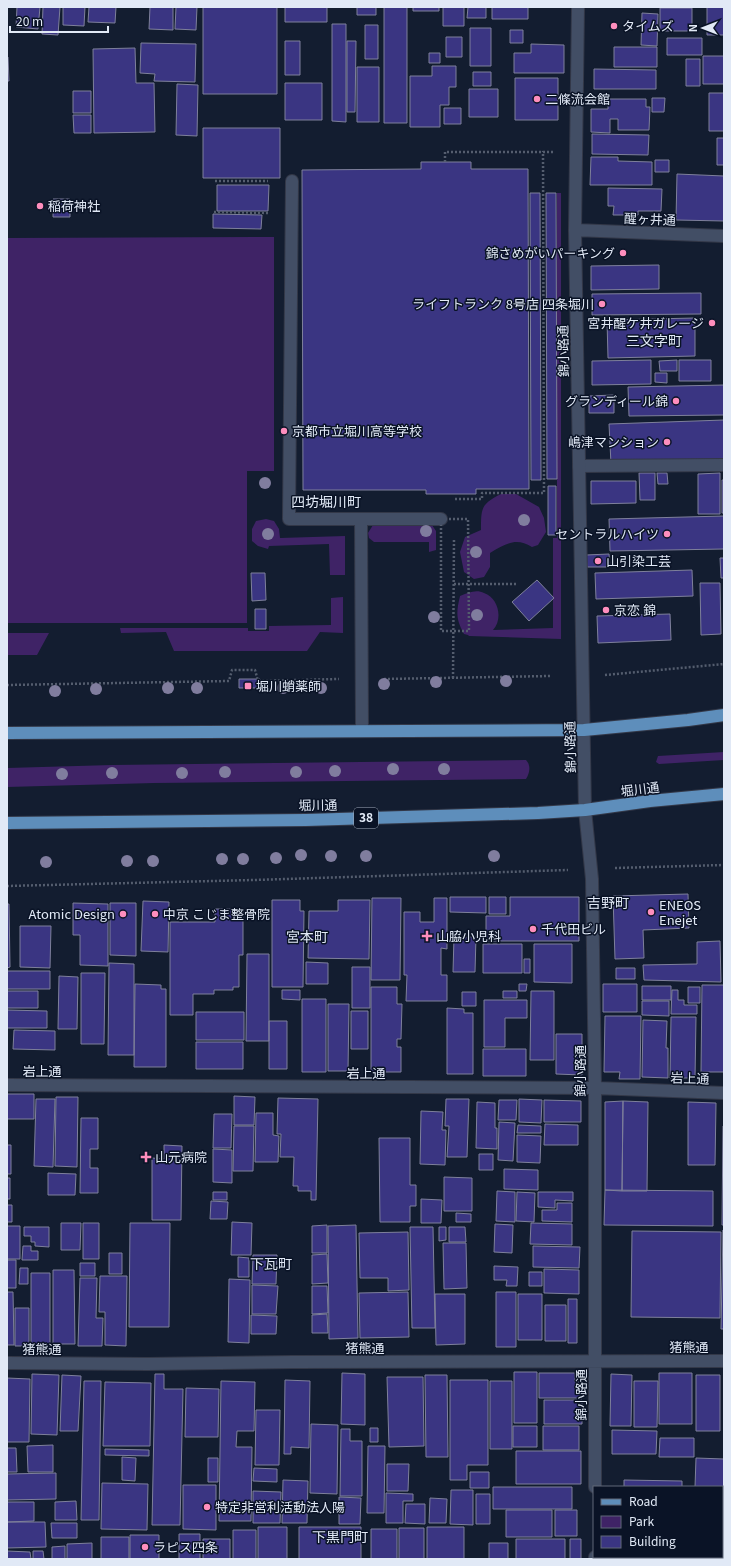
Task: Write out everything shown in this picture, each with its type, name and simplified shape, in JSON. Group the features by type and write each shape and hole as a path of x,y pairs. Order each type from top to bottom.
{"main road":[{"path":"7,733 584,730 724,715"},
{"name":"堀川通","path":"7,823 306,820 585,810 724,794"}],"street":[{"name":"錦小路通","path":"578,7 575,230 585,810 591,869 595,1088 595,1486"},
{"path":"292,180 290,519 442,519"},
{"name":"醒ヶ井通","path":"575,230 724,236"},
{"path":"579,466 724,465"},
{"path":"361,519 362,731"},
{"name":"岩上通","path":"7,1085 595,1088 724,1093"},
{"name":"猪熊通","path":"7,1363 155,1364 293,1362 724,1361"}],"path":[{"path":"445,162 445,152 576,151"},
{"path":"455,494 455,499 482,499 482,492 544,493 543,152"},
{"path":"215,180 292,180"},
{"path":"214,212 292,213"},
{"path":"442,519 442,630 468,631 468,519 454,519"},
{"path":"453,678 454,538"},
{"path":"454,584 518,584"},
{"path":"604,676 724,664"},
{"path":"7,685 229,681 232,670 255,670 258,681 550,676"},
{"path":"7,886 269,880 724,865"}],"green space":[{"path":"557,193 561,193 561,639 469,636 464,634 459,624 458,607 460,596 475,591 489,596 496,604 499,615 496,626 493,630 553,628 553,538 557,538"},
{"path":"274,237 274,471 247,471 247,623 7,623 7,238"},
{"path":"501,494 516,494 539,507 544,518 546,532 538,545 532,547 521,542 516,542 501,547 490,553 490,567 484,577 474,579 464,572 460,552 465,537 481,530 481,516 486,504"},
{"path":"266,519 274,521 279,529 280,538 345,536 345,575 330,575 329,544 269,546 268,549 258,546 252,541 252,529 256,521"},
{"path":"373,525 432,525 436,531 436,550 429,552 429,542 374,542 369,538 368,533"},
{"path":"343,597 343,633 320,632 307,651 174,651 166,632 121,633 120,628 248,628 248,631 269,631 269,626 331,625 331,598"},
{"path":"7,633 49,633 37,655 7,655"},
{"path":"724,752 724,760 659,764 656,762 658,756"},
{"path":"526,760 529,764 529,769 526,779 154,783 7,787 7,768 112,765"}],"building":[{"path":"17,7 40,7 38,29 16,27"},
{"path":"43,7 60,7 58,35 42,34"},
{"path":"63,7 85,7 84,26 63,25"},
{"path":"89,7 116,7 115,23 88,22"},
{"path":"150,7 173,7 173,30 149,29"},
{"path":"176,7 197,7 196,30 175,29"},
{"path":"203,7 277,7 277,94 203,94"},
{"path":"285,7 327,7 327,22 285,22"},
{"path":"357,7 376,7 376,15 357,15"},
{"path":"384,7 407,7 407,123 384,123"},
{"path":"413,7 439,7 439,11 413,11"},
{"path":"443,7 464,7 464,26 443,26"},
{"path":"468,7 486,7 486,18 467,18"},
{"path":"492,7 528,7 528,19 492,19"},
{"path":"707,7 724,7 724,35 707,35"},
{"path":"660,8 692,8 692,31 660,31"},
{"path":"642,13 658,14 657,46 641,45"},
{"path":"332,24 346,24 346,122 332,121"},
{"path":"365,25 378,25 378,59 365,59"},
{"path":"470,28 491,28 491,66 470,66"},
{"path":"510,30 523,30 523,43 510,43"},
{"path":"446,37 462,37 462,57 446,57"},
{"path":"667,38 702,38 702,55 667,55"},
{"path":"285,41 300,41 300,75 285,75"},
{"path":"347,41 356,41 355,112 347,112"},
{"path":"141,43 196,44 195,82 154,81 155,74 140,73"},
{"path":"531,44 564,45 564,73 514,73 514,53 531,53"},
{"path":"614,47 657,47 657,67 614,67"},
{"path":"135,48 136,83 154,83 155,132 94,133 93,49"},
{"path":"429,53 440,53 440,63 429,63"},
{"path":"703,56 724,56 724,84 703,84"},
{"path":"8,57 9,81 7,81"},
{"path":"686,59 700,59 700,86 686,86"},
{"path":"432,66 456,66 456,87 449,87 449,105 440,105 440,127 410,127 410,76 432,76"},
{"path":"357,67 379,67 379,122 357,122"},
{"path":"594,69 656,70 656,89 594,89"},
{"path":"473,72 491,72 491,86 473,86"},
{"name":"二條流会館","path":"515,78 558,78 558,120 515,120"},
{"path":"285,83 322,83 322,120 285,120"},
{"path":"177,84 198,85 197,136 176,135"},
{"path":"469,89 498,89 498,117 469,117"},
{"path":"73,91 91,91 91,113 73,113"},
{"path":"709,93 724,93 724,131 709,131"},
{"path":"652,98 665,98 664,112 652,112"},
{"path":"608,99 646,99 646,107 650,107 649,130 618,130 618,119 610,119 610,133 591,132 591,109 608,109"},
{"path":"444,108 461,108 461,124 444,124"},
{"path":"73,115 91,115 91,133 74,133"},
{"path":"203,128 280,128 280,178 203,178"},
{"path":"592,134 649,135 648,155 592,154"},
{"path":"717,138 724,138 724,165 717,165"},
{"path":"591,157 618,157 618,161 652,162 652,185 590,185"},
{"path":"655,160 669,160 669,172 655,172"},
{"path":"421,162 471,162 471,169 528,169 529,489 476,489 476,494 426,494 426,490 303,490 302,170 421,169"},
{"path":"677,174 724,176 724,221 676,220"},
{"path":"217,185 269,185 268,211 217,211"},
{"path":"608,188 662,189 661,211 638,211 638,215 613,215 614,206 608,206"},
{"path":"530,193 540,193 541,480 531,480"},
{"path":"546,193 556,193 557,479 547,479"},
{"path":"53,199 70,199 70,217 53,217"},
{"path":"213,214 262,215 261,229 213,228"},
{"path":"659,265 659,289 591,290 591,266"},
{"path":"701,293 701,314 592,315 592,294"},
{"path":"695,318 695,356 608,358 607,320"},
{"path":"651,360 651,384 592,385 592,361"},
{"path":"677,360 677,371 660,371 659,361"},
{"path":"679,360 711,360 711,381 679,381"},
{"path":"655,373 667,373 667,383 655,382"},
{"name":"グランディール錦","path":"724,385 724,415 629,416 628,387"},
{"path":"614,395 614,413 589,413 589,396"},
{"name":"嶋津マンション","path":"724,420 724,460 611,464 609,424"},
{"path":"639,473 655,473 655,500 640,500"},
{"path":"657,473 667,473 668,484 658,484"},
{"path":"720,473 720,514 698,514 698,474"},
{"path":"722,480 724,480 724,513 722,513"},
{"path":"591,481 636,481 636,503 591,504"},
{"path":"548,486 556,486 556,535 548,535"},
{"name":"セントラルハイツ","path":"724,516 724,549 610,551 609,519"},
{"name":"山引染工芸","path":"609,554 610,567 587,567 586,555"},
{"path":"720,558 724,558 724,578 721,578"},
{"path":"692,570 693,596 596,599 595,573"},
{"path":"251,573 265,573 266,600 252,601"},
{"path":"537,580 554,598 529,621 512,602"},
{"path":"700,583 720,583 721,634 701,635"},
{"path":"255,609 266,609 266,629 255,629"},
{"path":"670,614 671,640 598,643 597,616"},
{"path":"239,679 260,679 260,688 239,688"},
{"name":"ENEOS Enejet","path":"688,894 689,928 643,930 644,958 615,959 613,896"},
{"path":"450,897 486,897 486,913 450,912"},
{"path":"489,897 506,897 506,914 489,914"},
{"name":"千代田ビル","path":"510,897 579,897 579,941 486,941 486,916 510,916"},
{"path":"372,898 401,898 400,980 371,980"},
{"path":"434,898 447,898 447,949 441,948 441,975 447,975 447,1001 406,1001 407,975 404,975 404,912 420,912 420,922 434,922"},
{"path":"272,900 300,900 300,911 304,911 303,987 272,987"},
{"path":"338,900 370,900 369,959 308,958 309,911 338,911"},
{"path":"143,901 169,902 168,952 141,951"},
{"path":"73,903 108,904 108,966 80,965 80,935 73,935"},
{"path":"110,903 136,903 136,956 110,955"},
{"path":"7,904 9,904 10,967 7,968"},
{"path":"215,909 243,909 243,955 239,955 239,987 233,987 233,990 214,990 214,994 193,994 193,1015 170,1015 170,922 215,922"},
{"path":"20,926 51,926 50,968 20,967"},
{"path":"454,937 476,937 475,972 453,972"},
{"path":"720,941 721,982 644,980 643,965 697,964 697,942"},
{"path":"483,944 522,944 522,973 483,973"},
{"path":"534,944 572,944 572,983 534,982"},
{"path":"247,954 269,954 269,1041 246,1041"},
{"path":"524,959 530,959 530,973 524,973"},
{"path":"306,962 328,963 328,984 306,984"},
{"path":"109,963 134,964 134,1055 108,1055"},
{"path":"352,967 370,967 370,1008 352,1008"},
{"path":"616,968 635,968 635,979 616,979"},
{"path":"7,971 50,971 50,989 7,989"},
{"path":"81,973 105,973 104,1044 81,1044"},
{"path":"59,976 78,977 77,1029 58,1029"},
{"path":"135,984 161,985 161,989 166,989 166,1067 134,1067"},
{"path":"519,984 527,984 526,991 519,991"},
{"path":"603,984 637,984 637,1012 603,1012"},
{"path":"702,985 724,985 724,1072 701,1072"},
{"path":"642,986 671,986 671,1000 642,1000"},
{"path":"371,987 397,987 397,1004 402,1004 401,1039 397,1039 397,1047 401,1047 401,1072 371,1072"},
{"path":"688,987 700,987 700,1003 688,1003"},
{"path":"282,990 300,990 300,1000 282,999"},
{"path":"672,990 678,990 678,1000 684,1000 684,1005 697,1005 697,1014 671,1014"},
{"path":"7,991 38,991 38,1008 7,1008"},
{"path":"503,991 517,991 517,998 503,998"},
{"path":"531,991 554,991 554,1060 530,1060"},
{"path":"462,992 476,992 476,1006 462,1006"},
{"path":"302,999 326,999 326,1072 302,1072"},
{"path":"484,1000 527,1000 527,1018 505,1018 505,1047 484,1047"},
{"path":"642,1001 669,1001 669,1016 642,1015"},
{"path":"328,1004 349,1004 348,1071 328,1071"},
{"path":"447,1008 464,1009 464,1013 473,1013 473,1074 447,1074"},
{"path":"7,1010 47,1011 47,1028 7,1028"},
{"path":"351,1011 368,1011 368,1049 351,1049"},
{"path":"196,1012 244,1012 244,1040 196,1040"},
{"path":"605,1016 641,1016 640,1079 619,1079 620,1072 604,1072"},
{"path":"671,1017 696,1017 695,1078 670,1078"},
{"path":"643,1020 667,1021 666,1048 668,1048 668,1078 642,1077"},
{"path":"269,1021 287,1021 287,1069 269,1069"},
{"path":"14,1030 55,1031 55,1050 13,1049"},
{"path":"556,1034 582,1034 582,1075 556,1074"},
{"path":"196,1042 243,1042 243,1069 196,1069"},
{"path":"483,1049 526,1049 526,1076 483,1076"},
{"path":"7,1094 34,1094 34,1119 7,1119"},
{"path":"234,1096 255,1097 254,1125 234,1125"},
{"path":"56,1097 78,1097 77,1167 55,1166"},
{"path":"278,1098 318,1099 316,1200 311,1200 311,1191 298,1191 298,1186 293,1186 294,1157 280,1157 281,1134 277,1134"},
{"path":"36,1099 55,1099 53,1167 34,1166"},
{"path":"446,1099 469,1099 467,1157 447,1157 449,1126 445,1126"},
{"path":"519,1099 542,1100 541,1123 519,1122"},
{"path":"499,1100 517,1100 516,1120 498,1120"},
{"path":"544,1100 581,1101 581,1122 544,1122"},
{"path":"623,1101 648,1102 647,1191 622,1191"},
{"path":"623,1101 622,1191 605,1190 605,1102"},
{"path":"477,1102 495,1103 497,1149 476,1148"},
{"path":"688,1102 716,1103 715,1165 688,1165"},
{"path":"421,1111 443,1112 442,1130 446,1130 445,1165 420,1164"},
{"path":"256,1113 273,1113 273,1135 279,1136 278,1162 255,1162"},
{"path":"214,1114 232,1114 231,1148 213,1148"},
{"path":"81,1118 98,1118 98,1149 90,1149 90,1168 98,1168 98,1193 80,1193"},
{"path":"499,1122 515,1123 513,1161 498,1160"},
{"path":"545,1124 578,1125 578,1145 544,1145"},
{"path":"518,1125 541,1126 541,1133 517,1133"},
{"path":"234,1126 254,1126 253,1171 233,1171"},
{"path":"723,1126 724,1225 722,1225"},
{"path":"517,1135 541,1136 540,1163 517,1162"},
{"path":"379,1138 410,1138 410,1185 416,1185 416,1206 410,1206 410,1222 380,1222"},
{"path":"7,1145 11,1145 11,1174 7,1174"},
{"path":"164,1145 182,1146 181,1220 152,1220 152,1158 164,1159"},
{"path":"213,1149 232,1150 232,1183 213,1182"},
{"path":"479,1154 493,1154 493,1170 479,1170"},
{"path":"504,1169 538,1170 538,1190 504,1189"},
{"path":"48,1173 76,1174 75,1195 48,1195"},
{"path":"444,1177 472,1178 472,1211 444,1211"},
{"path":"7,1178 10,1178 10,1199 7,1199"},
{"path":"605,1190 713,1191 713,1226 604,1225"},
{"path":"497,1191 515,1192 515,1222 496,1221"},
{"path":"213,1192 227,1192 227,1200 213,1200"},
{"path":"517,1192 535,1193 534,1222 516,1221"},
{"path":"538,1192 573,1192 573,1201 555,1200 555,1208 538,1207"},
{"path":"421,1199 442,1200 441,1223 421,1223"},
{"path":"211,1201 228,1202 227,1219 210,1219"},
{"path":"557,1203 572,1203 572,1222 542,1221 542,1210 557,1210"},
{"path":"7,1205 12,1205 12,1222 7,1222"},
{"path":"456,1213 471,1214 471,1222 456,1222"},
{"path":"232,1222 252,1223 251,1255 231,1255"},
{"path":"61,1223 81,1223 80,1250 61,1250"},
{"path":"83,1223 99,1223 99,1259 83,1259"},
{"path":"130,1223 170,1223 169,1327 129,1327"},
{"path":"531,1223 572,1224 572,1245 530,1244"},
{"path":"495,1224 513,1225 512,1253 494,1252"},
{"path":"327,1225 327,1253 312,1253 312,1226"},
{"path":"356,1225 358,1338 329,1339 328,1226"},
{"path":"7,1226 20,1226 20,1259 7,1259"},
{"path":"24,1227 49,1227 49,1247 35,1246 35,1242 31,1242 31,1236 24,1236"},
{"path":"410,1227 433,1227 435,1328 412,1328"},
{"path":"439,1227 446,1227 446,1240 439,1241"},
{"path":"449,1227 465,1227 466,1242 449,1242"},
{"path":"723,1230 724,1329 721,1329"},
{"path":"632,1231 721,1232 720,1318 631,1317"},
{"path":"408,1232 409,1290 388,1291 388,1278 360,1278 359,1233"},
{"path":"443,1243 466,1243 467,1288 444,1289"},
{"path":"23,1246 31,1246 31,1251 38,1251 38,1260 22,1260"},
{"path":"533,1246 580,1247 579,1268 533,1267"},
{"path":"109,1253 122,1253 122,1274 109,1274"},
{"path":"327,1254 328,1283 312,1284 312,1255"},
{"path":"253,1255 277,1255 276,1284 252,1284"},
{"path":"238,1257 249,1258 249,1277 238,1277"},
{"path":"7,1260 16,1260 16,1288 7,1288"},
{"path":"80,1263 95,1263 95,1276 80,1276"},
{"path":"494,1266 518,1267 517,1286 506,1286 507,1280 494,1280"},
{"path":"20,1268 28,1268 28,1284 19,1284"},
{"path":"544,1269 579,1270 579,1294 544,1293"},
{"path":"53,1270 74,1270 75,1344 53,1344"},
{"path":"529,1272 542,1272 542,1286 529,1286"},
{"path":"31,1273 50,1273 50,1346 31,1346"},
{"path":"100,1276 127,1276 126,1346 105,1345 105,1312 99,1312"},
{"path":"80,1278 97,1278 96,1318 103,1318 102,1346 78,1346"},
{"path":"229,1279 250,1280 249,1343 228,1342"},
{"path":"252,1285 278,1286 276,1314 252,1314"},
{"path":"312,1286 327,1286 328,1313 312,1314"},
{"path":"7,1292 13,1292 14,1345 7,1345"},
{"path":"408,1292 409,1337 360,1338 359,1293"},
{"path":"496,1292 516,1292 516,1347 496,1347"},
{"path":"435,1294 465,1294 465,1344 436,1345"},
{"path":"518,1294 542,1294 542,1340 518,1340"},
{"path":"568,1299 577,1299 577,1343 568,1343"},
{"path":"545,1305 566,1305 566,1341 545,1341"},
{"path":"15,1308 29,1308 29,1346 15,1346"},
{"path":"327,1314 328,1333 312,1333 312,1315"},
{"path":"251,1315 277,1316 276,1334 251,1334"},
{"path":"514,1372 537,1372 537,1423 514,1423"},
{"path":"342,1373 365,1374 365,1425 341,1424"},
{"path":"539,1373 575,1373 575,1382 582,1382 582,1398 539,1398"},
{"path":"659,1373 692,1373 692,1424 659,1424"},
{"path":"32,1374 59,1375 57,1435 31,1434"},
{"path":"155,1374 164,1374 164,1389 183,1389 180,1525 152,1525"},
{"path":"611,1374 632,1375 631,1426 610,1426"},
{"path":"62,1375 81,1376 78,1431 60,1431"},
{"path":"425,1375 447,1375 448,1457 426,1457"},
{"path":"696,1375 720,1375 720,1431 696,1431"},
{"path":"387,1377 423,1377 424,1446 389,1447"},
{"path":"7,1378 30,1379 29,1442 7,1442"},
{"path":"285,1380 310,1381 309,1448 291,1447 291,1454 284,1454"},
{"path":"450,1380 488,1380 488,1465 467,1465 467,1480 450,1480"},
{"path":"84,1381 101,1381 99,1520 81,1520"},
{"path":"221,1381 255,1382 254,1431 237,1431 236,1447 252,1447 251,1521 219,1521"},
{"path":"490,1381 512,1381 512,1449 490,1449"},
{"path":"634,1381 658,1381 657,1427 634,1427"},
{"path":"105,1382 151,1383 150,1446 103,1446"},
{"path":"186,1388 219,1389 218,1437 185,1437"},
{"path":"544,1400 582,1400 582,1424 544,1424"},
{"path":"256,1410 280,1410 279,1465 255,1465"},
{"path":"311,1424 338,1425 337,1494 310,1493"},
{"path":"513,1426 537,1426 537,1447 513,1447"},
{"path":"543,1426 579,1426 579,1450 543,1450"},
{"path":"370,1428 378,1428 378,1442 370,1442"},
{"path":"341,1429 350,1429 350,1441 362,1441 362,1496 340,1496"},
{"path":"612,1430 657,1431 656,1454 612,1454"},
{"path":"660,1438 694,1438 694,1457 659,1457"},
{"path":"53,1445 53,1472 28,1472 27,1446"},
{"path":"368,1446 385,1446 384,1513 367,1513"},
{"path":"7,1448 16,1448 17,1472 7,1472"},
{"path":"105,1449 149,1450 149,1456 105,1455"},
{"path":"516,1451 581,1451 581,1484 516,1484"},
{"path":"122,1457 136,1458 135,1481 122,1480"},
{"path":"208,1458 218,1458 218,1482 208,1482"},
{"path":"696,1458 724,1459 724,1517 723,1486 695,1486"},
{"path":"387,1464 409,1464 408,1491 387,1491"},
{"path":"254,1468 277,1469 277,1482 253,1481"},
{"path":"470,1472 489,1472 489,1488 470,1488"},
{"path":"56,1473 56,1499 7,1500 7,1474"},
{"path":"283,1480 308,1481 307,1523 282,1523"},
{"path":"624,1480 682,1481 682,1486 624,1486"},
{"path":"102,1483 148,1484 147,1530 101,1529"},
{"path":"183,1485 216,1485 216,1530 183,1529"},
{"path":"493,1487 572,1487 572,1509 493,1509"},
{"path":"451,1490 473,1490 473,1525 450,1524"},
{"path":"253,1491 281,1492 280,1523 253,1523"},
{"path":"386,1493 413,1494 413,1501 403,1501 403,1523 386,1523"},
{"path":"476,1494 490,1494 490,1524 476,1524"},
{"path":"339,1497 361,1498 360,1524 339,1524"},
{"path":"430,1498 447,1499 446,1523 429,1523"},
{"path":"76,1501 77,1520 55,1520 55,1502"},
{"path":"7,1502 34,1502 34,1521 7,1522"},
{"path":"406,1504 425,1504 425,1524 405,1523"},
{"path":"506,1510 552,1510 552,1537 506,1537"},
{"path":"555,1510 577,1510 577,1536 555,1536"},
{"path":"7,1522 45,1522 46,1547 7,1548"},
{"path":"51,1523 77,1523 77,1538 52,1538"},
{"path":"258,1527 287,1527 287,1559 258,1559"},
{"path":"299,1527 361,1527 361,1559 299,1559"},
{"path":"427,1527 464,1527 464,1559 427,1559"},
{"path":"399,1528 424,1528 424,1559 399,1559"},
{"path":"371,1529 397,1529 397,1559 371,1559"},
{"path":"233,1530 256,1530 256,1559 233,1559"},
{"path":"179,1534 200,1534 200,1559 179,1559"},
{"name":"ラピス四条","path":"130,1535 159,1535 159,1559 130,1559"},
{"path":"101,1537 129,1537 129,1559 101,1559"},
{"path":"203,1539 230,1539 230,1559 203,1559"},
{"path":"516,1539 565,1539 565,1559 516,1559"},
{"path":"570,1539 581,1539 581,1559 570,1559"},
{"path":"92,1543 92,1559 67,1559 67,1544"},
{"path":"489,1543 508,1543 508,1559 489,1559"},
{"path":"65,1546 65,1559 52,1559 52,1547"},
{"path":"7,1551 30,1552 31,1559 7,1559"},
{"path":"33,1551 43,1551 44,1559 33,1559"}],"place":[{"name":"タイムズ","path":"614,26"},
{"name":"二條流会館","path":"537,99"},
{"name":"稲荷神社","path":"40,206"},
{"name":"錦さめがいパーキング","path":"623,253"},
{"name":"ライフトランク 8号店 四条堀川","path":"602,304"},
{"name":"宮井醒ケ井ガレージ","path":"712,323"},
{"name":"グランディール錦","path":"676,401"},
{"name":"京都市立堀川高等学校","path":"284,431"},
{"name":"嶋津マンション","path":"667,442"},
{"name":"セントラルハイツ","path":"667,534"},
{"name":"山引染工芸","path":"598,561"},
{"name":"京恋 錦","path":"606,610"},
{"name":"堀川蛸薬師","path":"248,686"},
{"name":"ENEOS Enejet","path":"651,912"},
{"name":"Atomic Design","path":"123,914"},
{"name":"中京 こじま整骨院","path":"155,914"},
{"name":"千代田ビル","path":"533,929"},
{"name":"山脇小児科","path":"427,936"},
{"name":"山元病院","path":"146,1157"},
{"name":"特定非営利活動法人陽","path":"207,1507"},
{"name":"ラピス四条","path":"145,1547"}],"district":[{"name":"三文字町","path":"654,341"},
{"name":"四坊堀川町","path":"326,502"},
{"name":"吉野町","path":"608,903"},
{"name":"宮本町","path":"307,937"},
{"name":"下瓦町","path":"271,1264"},
{"name":"下黒門町","path":"340,1537"}]}
